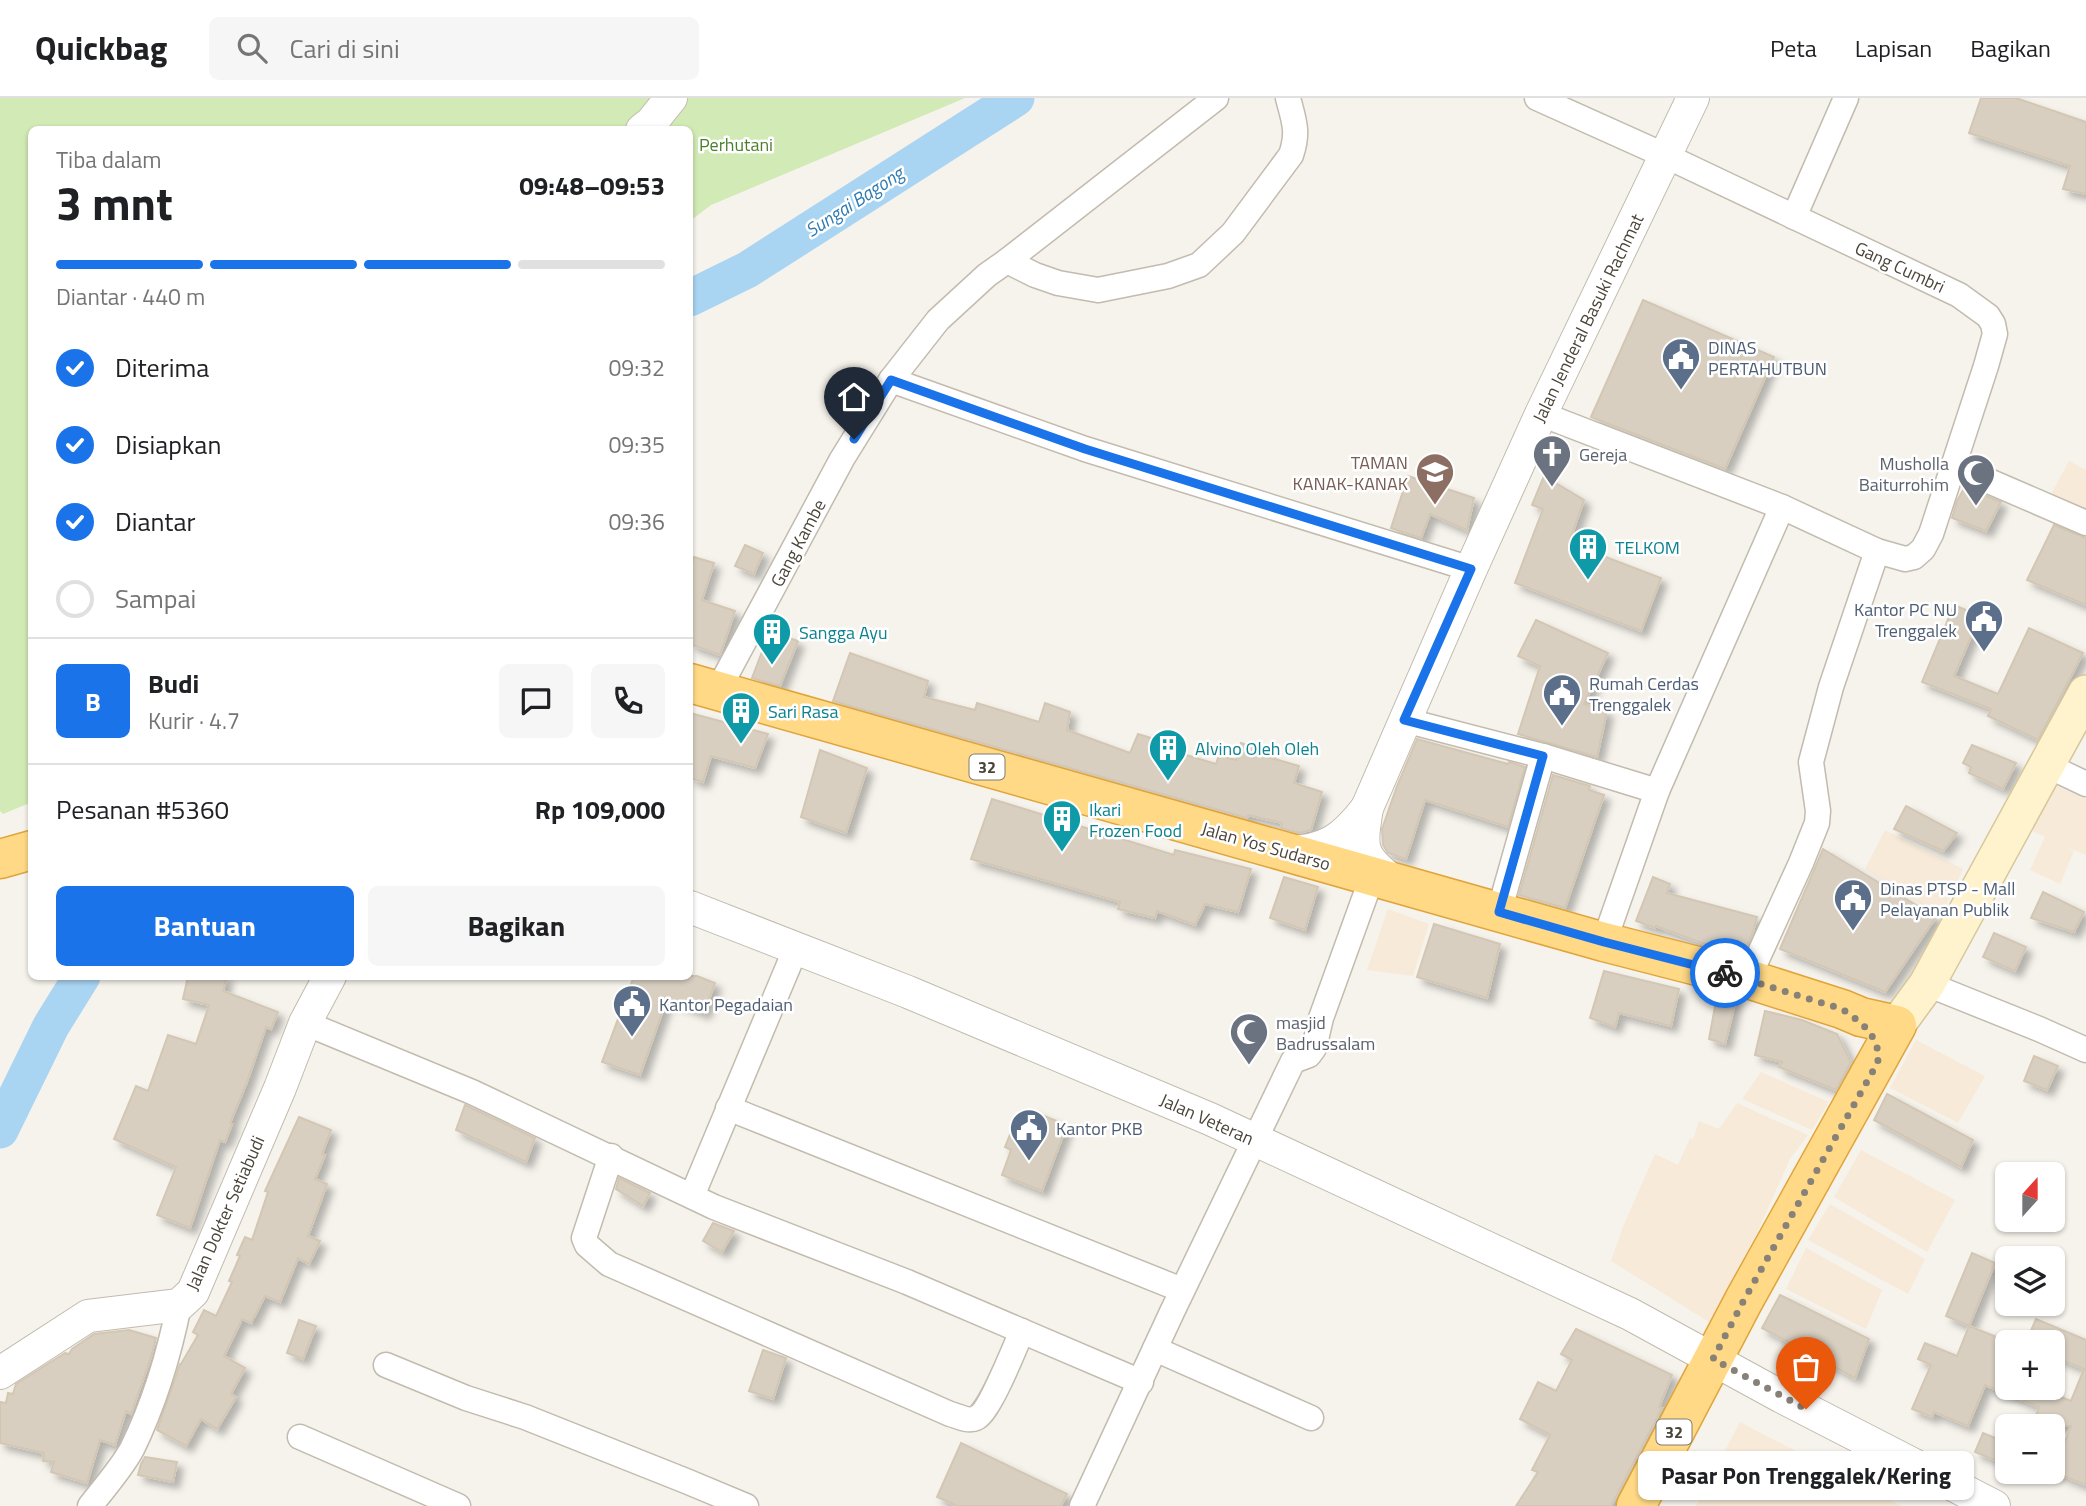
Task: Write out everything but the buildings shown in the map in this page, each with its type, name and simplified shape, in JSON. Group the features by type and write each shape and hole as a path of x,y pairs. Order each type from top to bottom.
{"highway":[{"name":"Jalan Yos Sudarso","path":"704,686 1604,942 1748,979 1842,1009"},
{"path":"0,859 28,851"},
{"name":"32","path":"1636,1506 1744,1300 1897,1026 1842,1009"},
{"name":"32","path":"1842,1009 1870,1032 1877,1046 1878,1062"}],"main road":[{"path":"1897,1026 1927,984 2086,693"}],"street":[{"path":"647,126 671,98"},
{"name":"Gang Kambe","path":"704,686 891,380 938,320 987,275 1216,98"},
{"path":"1007,261 1058,283 1098,290 1168,276 1199,265 1233,233 1291,155 1296,141 1296,127 1288,98"},
{"name":"Gang Cumbri","path":"1537,98 1959,295 1979,309 1993,324 1995,334 1931,534 1923,550 1914,557 1905,559 1877,551 1782,507 1541,414"},
{"name":"Jalan Jenderal Basuki Rachmat","path":"1367,808 1541,414 1693,98"},
{"path":"1794,217 1846,98"},
{"path":"891,380 1085,449 1471,569"},
{"path":"1954,466 2086,523"},
{"path":"1604,942 1657,791 1782,507"},
{"path":"1748,979 1801,863 1816,822 1818,811 1811,762 1831,687 1877,551"},
{"path":"1404,720 1543,756 1657,791"},
{"path":"1499,912 1543,756"},
{"path":"2046,765 2086,784"},
{"path":"1284,852 1308,852 1331,843 1353,827 1367,808"},
{"path":"1082,1506 1182,1290 1293,1061 1309,1055 1314,1048 1321,1018 1384,880 1364,852 1362,837 1367,808"},
{"name":"Jalan Veteran","path":"693,908 908,992 1255,1140 1629,1314 1782,1397 1994,1506"},
{"path":"692,1196 796,948"},
{"name":"Jalan Dokter Setiabudi","path":"0,1373 88,1316 178,1305 193,1292 305,1023 328,980"},
{"path":"1927,984 2086,1050"},
{"path":"305,1023 472,1092 722,1210 907,1282 1141,1382"},
{"path":"728,1108 1182,1290"},
{"path":"611,1156 584,1231 587,1245 609,1264 950,1414 974,1419 986,1410 1022,1331"},
{"path":"90,1506 131,1451 166,1359 178,1305"},
{"path":"1155,1349 1311,1418"},
{"path":"386,1365 746,1506"},
{"path":"300,1437 458,1506"}],"shaded area":[{"path":"2069,461 2086,470 2086,513 2050,496"},
{"path":"2054,785 2086,799 2086,855 2059,844 2074,851 2060,884 2030,870 2045,837 2030,830"},
{"path":"1885,830 1963,869 1941,916 1865,869"},
{"path":"1388,909 1429,924 1413,976 1367,970"},
{"path":"1916,1040 1985,1076 1958,1123 1890,1088"},
{"path":"1761,1072 1829,1102 1812,1130 1742,1099"},
{"path":"1737,1103 1808,1135 1790,1159 1757,1233 1709,1322 1611,1261 1655,1154 1678,1165 1690,1138 1693,1139 1699,1121 1719,1129"},
{"path":"1861,1150 1955,1200 1927,1252 1834,1197"},
{"path":"1830,1204 1925,1259 1908,1294 1808,1240"},
{"path":"1806,1248 1882,1290 1866,1329 1786,1289"},
{"path":"1740,1422 1830,1469 1901,1506 1696,1506"}],"green space":[{"name":"Perhutani","path":"0,98 965,98 711,205 693,219 693,126 28,126 28,804 3,814 0,811"}],"waterway":[{"name":"Sungai Bagong","path":"693,297 747,270 1016,98"},
{"name":"Sungai Bagong","path":"0,1130 51,1026 80,980"}],"way so far":[{"path":"1725,973 1842,1009 1870,1032 1877,1046 1878,1062 1713,1359 1806,1409"}],"place":[{"name":"DINAS PERTAHUTBUN","path":"1681,391"},
{"name":"Gereja","path":"1552,488"},
{"name":"TAMAN KANAK-KANAK","path":"1435,506"},
{"name":"Musholla Baiturrohim","path":"1976,507"},
{"name":"TELKOM","path":"1588,581"},
{"name":"Kantor PC NU Trenggalek","path":"1984,653"},
{"name":"Sangga Ayu","path":"772,666"},
{"name":"Rumah Cerdas Trenggalek","path":"1562,727"},
{"name":"Sari Rasa","path":"741,745"},
{"name":"Alvino Oleh Oleh","path":"1168,782"},
{"name":"Ikari Frozen Food","path":"1062,853"},
{"name":"Dinas PTSP - Mall Pelayanan Publik","path":"1853,932"},
{"name":"Kantor Pegadaian","path":"632,1038"},
{"name":"masjid Badrussalam","path":"1249,1066"},
{"name":"Kantor PKB","path":"1029,1162"},
{"name":"Pasar Pon Trenggalek/Kering","path":"1806,1409"}],"route":[{"path":"854,439 891,380 1085,449 1471,569 1404,720 1543,756 1499,912 1725,973"}]}
